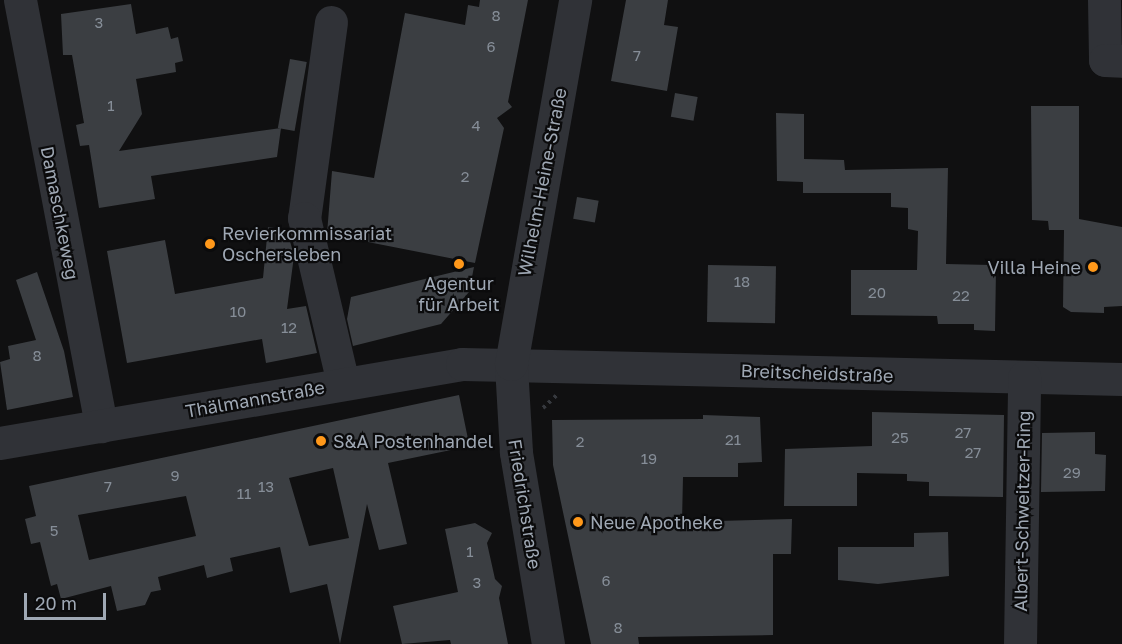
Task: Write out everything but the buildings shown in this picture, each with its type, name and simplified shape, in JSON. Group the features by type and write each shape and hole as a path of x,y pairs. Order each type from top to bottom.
{"street":[{"name":"Damaschkeweg","path":"20,0 101,426"},
{"name":"Wilhelm-Heine-Straße","path":"512,364 575,0"},
{"path":"1104,0 1105,60 1122,61"},
{"path":"331,22 304,218 343,383"},
{"name":"Thälmannstraße","path":"0,443 462,364 512,364"},
{"name":"Breitscheidstraße","path":"512,364 1122,379"},
{"name":"Friedrichstraße","path":"512,364 516,452 548,644"},
{"name":"Albert-Schweitzer-Ring","path":"1020,644 1024,377"}],"place":[{"name":"Revierkommissariat Oschersleben","path":"210,244"},
{"name":"Agentur für Arbeit","path":"459,264"},
{"name":"Villa Heine","path":"1093,267"},
{"name":"S&A Postenhandel","path":"321,441"},
{"name":"Neue Apotheke","path":"578,522"}]}
